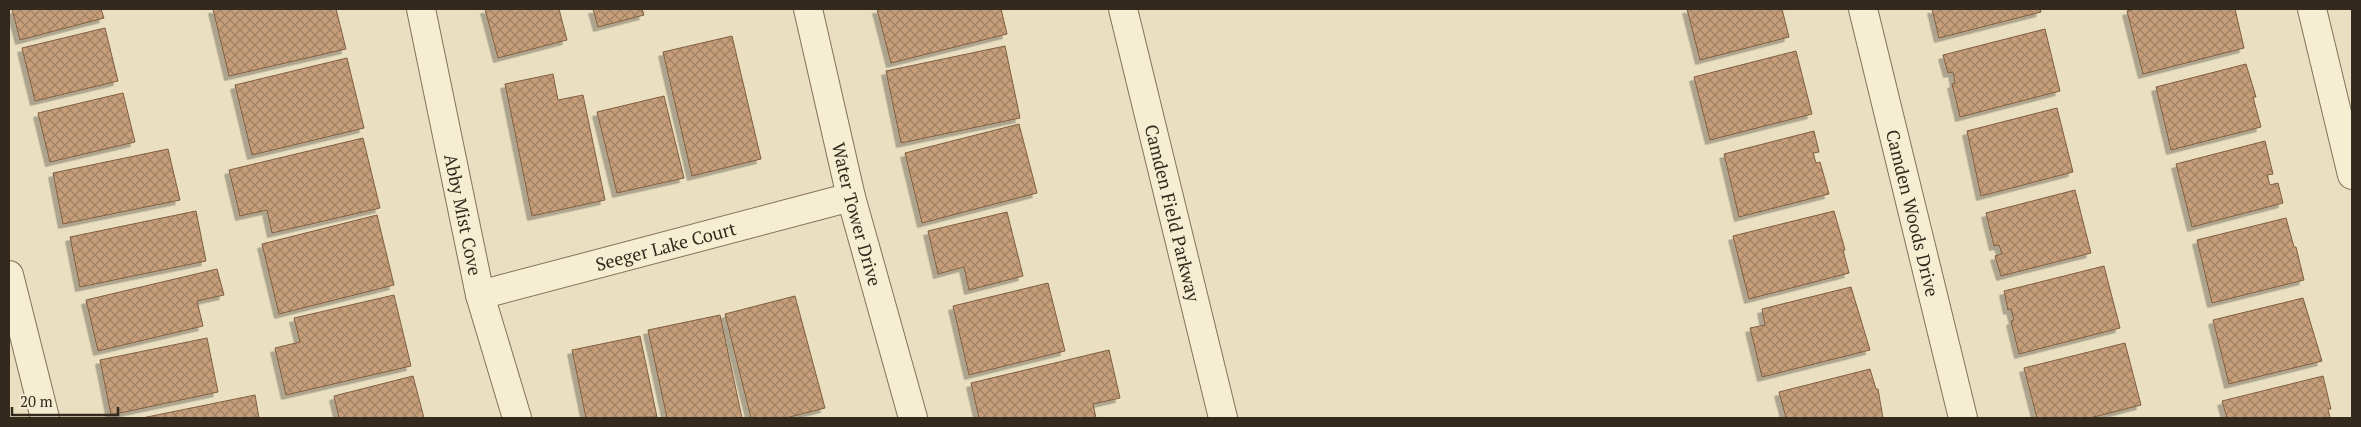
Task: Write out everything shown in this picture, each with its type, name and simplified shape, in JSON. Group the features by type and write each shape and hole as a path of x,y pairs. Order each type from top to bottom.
{"street":[{"name":"Abby Mist Cove","path":"421,9 480,294 517,418"},
{"name":"Water Tower Drive","path":"808,9 851,197 913,418"},
{"name":"Camden Field Parkway","path":"1123,9 1223,418"},
{"name":"Camden Woods Drive","path":"1863,9 1963,418"},
{"path":"2312,9 2352,175"},
{"name":"Seeger Lake Court","path":"480,294 851,197"},
{"path":"9,275 45,418"}],"building":[{"path":"12,9 101,9 104,18 20,40"},
{"path":"213,9 336,9 346,49 229,76"},
{"path":"485,9 559,9 567,40 498,58"},
{"path":"593,9 642,9 644,15 598,27"},
{"path":"877,9 1001,9 1007,34 891,63"},
{"path":"1687,9 1782,9 1789,37 1700,60"},
{"path":"1932,9 2040,9 2041,12 1939,38"},
{"path":"2135,9 2235,9 2244,48 2143,74 2127,11"},
{"path":"105,28 118,81 35,101 22,48"},
{"path":"2045,29 2060,91 1960,117 1952,84 1955,83 1953,72 1948,73 1943,55"},
{"path":"732,36 761,159 692,176 663,52"},
{"path":"1005,46 1020,118 901,143 886,71"},
{"path":"1796,51 1812,114 1710,140 1694,77"},
{"path":"347,58 364,128 252,155 235,85"},
{"path":"2246,64 2256,97 2253,97 2261,127 2171,150 2156,87"},
{"path":"553,74 558,100 583,95 605,200 532,216 505,84"},
{"path":"123,93 135,142 50,162 38,113"},
{"path":"664,96 684,178 617,193 597,112"},
{"path":"2057,108 2073,172 1981,196 1967,131"},
{"path":"1019,124 1037,193 922,223 905,153"},
{"path":"1814,131 1819,152 1813,153 1816,163 1820,162 1829,194 1739,217 1724,154"},
{"path":"363,138 380,208 272,233 267,210 240,216 229,170"},
{"path":"2265,141 2273,174 2267,175 2270,185 2278,183 2283,203 2192,227 2176,164"},
{"path":"168,149 180,200 63,224 53,173"},
{"path":"2075,190 2091,253 2001,276 1995,256 2002,254 1999,245 1994,246 1986,213"},
{"path":"196,211 206,261 80,287 70,237"},
{"path":"1834,211 1845,250 1843,250 1849,273 1749,299 1733,236"},
{"path":"1007,212 1023,276 969,290 964,267 938,274 928,231"},
{"path":"377,215 394,285 279,314 262,244"},
{"path":"2286,218 2294,247 2296,247 2304,280 2212,303 2197,240"},
{"path":"2104,266 2120,328 2019,354 2011,321 2014,320 2011,309 2008,310 2004,291"},
{"path":"217,269 224,295 197,301 203,326 98,351 86,300"},
{"path":"1048,283 1065,351 969,375 953,306"},
{"path":"1851,287 1870,350 1762,377 1750,328 1765,325 1762,309"},
{"path":"394,295 411,366 286,395 275,348 300,342 294,318"},
{"path":"795,296 825,408 786,418 751,418 725,314"},
{"path":"2303,298 2322,361 2229,384 2213,320"},
{"path":"720,315 742,418 667,418 648,330"},
{"path":"640,336 657,417 586,418 572,350"},
{"path":"207,338 218,392 111,415 100,360"},
{"path":"2125,343 2141,405 2090,418 2037,418 2024,368"},
{"path":"1109,350 1120,398 1093,404 1096,418 979,418 971,383"},
{"path":"1870,369 1876,389 1878,389 1883,418 1786,418 1779,392"},
{"path":"413,376 424,418 339,418 334,396"},
{"path":"2323,376 2331,409 2328,409 2330,418 2227,418 2222,401"},
{"path":"255,395 259,418 142,418"}]}
